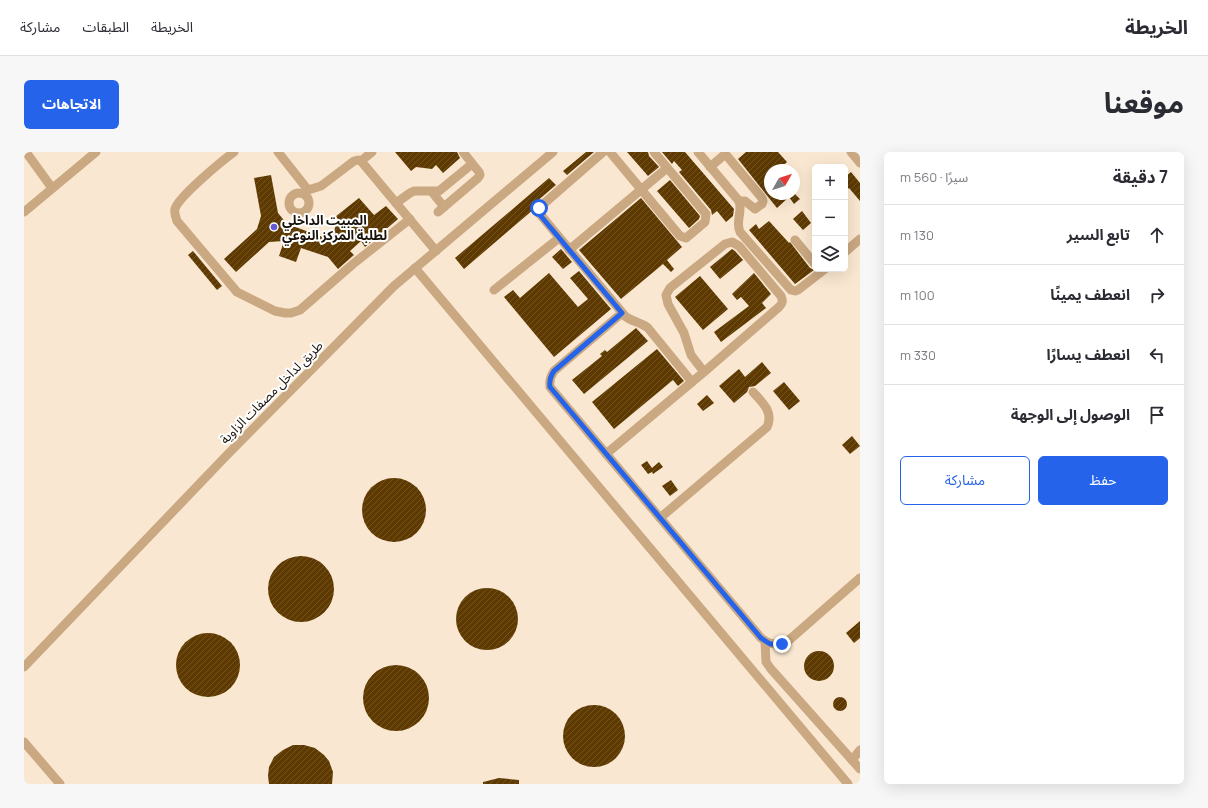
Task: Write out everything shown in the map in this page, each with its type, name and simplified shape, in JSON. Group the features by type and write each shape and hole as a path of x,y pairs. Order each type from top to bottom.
{"street":[{"path":"26,152 52,188"},
{"path":"24,212 96,152"},
{"path":"234,152 214,168 178,202 174,210 176,222 237,292 275,311 292,313 300,310 353,264 410,219"},
{"path":"278,152 308,190"},
{"path":"321,186 294,193 289,199 289,207 295,212 303,212 321,186 354,161 361,161 372,152"},
{"path":"432,192 441,210 478,178 480,175 479,172 463,152"},
{"name":"طريق لداخل مصفات الزاوية","path":"24,667 227,454 394,286 553,152"},
{"path":"603,152 539,208 540,215 622,313 628,319 648,328 692,382"},
{"path":"610,152 680,236 684,238 705,222 706,214 654,152"},
{"path":"698,152 739,201 741,210 738,223 740,232 791,290 795,292 820,272"},
{"path":"851,152 860,163"},
{"path":"710,167 723,156 728,156 763,201 762,204 755,209 745,201 739,201"},
{"path":"361,161 436,251"},
{"path":"396,203 414,191 439,191 472,164"},
{"path":"569,250 667,168"},
{"path":"298,192 306,195 309,202"},
{"path":"494,290 559,238"},
{"path":"848,249 860,239"},
{"path":"794,240 812,261"},
{"path":"606,454 704,372 779,308 783,302 781,296 739,246 732,242 724,244 670,288 666,295 668,304 684,333 691,354 704,372"},
{"path":"415,268 848,784"},
{"path":"622,313 554,371 550,376 550,387 765,641 776,645 788,641 860,578"},
{"path":"660,518 767,427 770,419 768,411 753,392"},
{"path":"765,641 766,662 770,669 860,769"},
{"path":"24,742 60,784"},
{"path":"852,760 860,750"}],"building":[{"path":"395,152 457,152 460,158 443,173 436,165 432,169 416,167 411,171"},
{"path":"586,152 594,152 567,175 563,171"},
{"path":"627,152 648,152 649,156 659,167 648,176"},
{"path":"662,152 685,152 734,209 733,216 726,222 717,211 712,215 711,210 679,172 682,170 674,161 672,164"},
{"path":"746,152 778,152 787,162 785,164 764,164 764,192 738,159"},
{"path":"851,172 860,183 860,201 849,188 848,189 848,174"},
{"path":"271,175 278,213 287,224 331,240 338,219 335,217 359,198 374,215 386,206 398,219 365,247 361,241 350,251 354,255 338,269 328,257 301,248 296,262 279,256 284,241 269,242 236,272 224,259 257,229 261,216 254,178"},
{"path":"549,178 556,185 536,202 534,209 464,269 455,258"},
{"path":"670,180 700,216 699,219 689,228 657,191"},
{"path":"641,198 682,247 667,260 674,269 671,272 663,264 621,299 579,250"},
{"path":"771,200 786,200 777,208"},
{"path":"791,200 799,200 794,204"},
{"path":"802,211 811,223 803,230 793,219"},
{"path":"769,221 789,243 790,242 812,269 812,271 795,284 749,230 756,224 759,229"},
{"path":"561,249 572,262 563,269 552,257"},
{"path":"732,249 743,260 720,279 710,267"},
{"path":"193,251 222,286 217,290 188,255"},
{"path":"579,271 611,309 554,357 504,297 513,290 520,298 549,273 578,307 588,299 570,278"},
{"path":"754,273 771,294 762,303 766,308 721,342 714,332 749,306 741,297 737,300 732,294"},
{"path":"700,276 728,309 703,330 675,297"},
{"path":"636,328 648,341 584,394 572,380 602,356 600,354 605,350 607,352"},
{"path":"657,349 684,381 678,386 673,380 614,429 592,402"},
{"path":"762,362 771,373 755,386 749,387 747,392 734,403 719,386 739,369 745,377"},
{"path":"784,382 800,401 789,410 773,391"},
{"path":"707,395 714,403 703,411 697,404"},
{"path":"852,436 860,446 850,454 842,445"},
{"path":"647,461 652,468 659,462 663,467 653,474 652,472 648,474 641,465"},
{"path":"388,478 400,478 417,487 424,498 426,510 424,522 417,533 400,542 388,542 376,537 367,528 362,516 362,504 367,492 376,483"},
{"path":"671,480 678,490 670,496 662,486"},
{"path":"301,556 314,559 324,566 331,576 334,589 331,602 324,612 314,619 301,622 288,619 278,612 271,602 268,589 271,576 278,566 288,559"},
{"path":"481,588 493,588 509,597 516,607 518,619 516,631 509,641 493,650 481,650 470,645 461,636 456,625 456,613 461,602 470,593"},
{"path":"860,621 860,638 854,643 846,633"},
{"path":"208,633 220,635 231,642 238,653 240,665 238,677 231,688 220,695 208,697 196,695 185,688 178,677 176,665 178,653 185,642 196,635"},
{"path":"819,651 830,655 834,666 830,677 819,681 808,677 804,666 808,655"},
{"path":"396,665 408,668 419,675 426,686 429,698 426,710 419,721 408,728 396,731 384,728 373,721 366,710 363,698 366,686 373,675 384,668"},
{"path":"837,697 843,697 847,701 847,707 843,711 837,711 833,707 833,701"},
{"path":"588,705 600,705 616,714 623,724 625,736 623,748 616,758 600,767 588,767 577,762 568,753 563,742 563,730 568,719 577,710"},
{"path":"293,745 304,745 315,748 324,755 329,761 333,772 332,784 269,784 269,767 274,757"},
{"path":"499,778 519,780 519,784 483,784 483,782"}],"place":[{"name":"المبيت الداخلي لطلبة المركز النوعي","path":"274,227"}],"route":[{"path":"539,208 538,211 540,215 622,313 554,371 550,376 550,387 761,638 770,644 782,644"}]}
